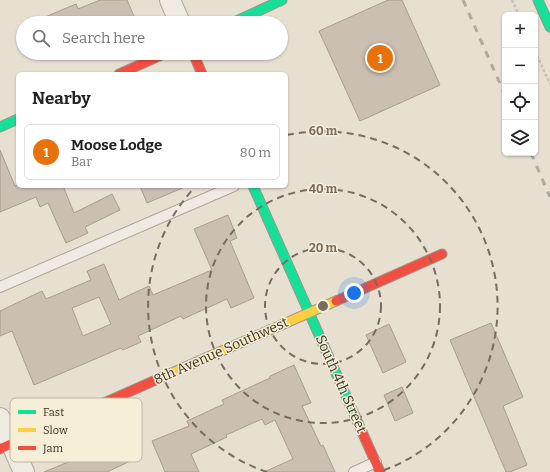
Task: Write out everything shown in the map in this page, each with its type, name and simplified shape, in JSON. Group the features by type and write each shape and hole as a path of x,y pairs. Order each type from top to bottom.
{"street":[{"path":"170,0 177,16"},
{"path":"247,16 282,0"},
{"path":"538,0 550,27"},
{"path":"123,72 150,60"},
{"path":"196,60 201,72"},
{"path":"0,127 16,120"},
{"name":"South 4th Street","path":"254,188 380,472"},
{"name":"8th Avenue Southwest","path":"115,398 442,254"},
{"path":"0,418 6,446"},
{"path":"17,462 24,472"}],"lane":[{"path":"0,287 229,188"},
{"path":"354,472 376,462"}],"path":[{"path":"512,0 518,12"},
{"path":"538,58 550,84"}],"building":[{"path":"100,0 127,0 134,16 48,16 76,4 78,9"},
{"path":"388,0 402,0 440,85 360,121 319,31"},
{"path":"0,150 16,188 64,188 74,213 112,194 120,210 85,227 88,233 66,243 48,203 40,207 36,197 0,212"},
{"path":"141,188 182,188 147,203"},
{"path":"228,215 237,238 230,241 254,298 231,308 227,299 183,319 181,316 138,336 141,342 123,350 121,348 34,385 12,331 0,336 0,311 42,291 46,299 91,280 87,271 104,264 119,300 149,286 153,295 212,270 194,229","holes":["99,297 111,324 83,336 72,308"]},
{"path":"491,323 523,397 503,406 527,465 510,472 506,472 450,340"},
{"path":"389,324 406,362 383,373 366,335"},
{"path":"294,365 311,403 302,406 321,446 323,445 335,472 264,472 293,459 275,420 265,425 262,419 226,435 227,437 191,454 199,472 165,472 152,441 189,426 187,421 224,404 222,400"},
{"path":"402,387 413,413 395,421 384,395"},
{"path":"68,462 128,462 107,472 44,472"}],"railway":[{"path":"463,0 502,88"},
{"path":"532,156 550,197"}],"traffic: fast":[{"path":"247,16 282,0"},
{"path":"538,0 550,27"},
{"path":"0,127 16,120"},
{"path":"254,188 358,423"}],"traffic: slow":[{"path":"158,379 336,301"}],"traffic: jam":[{"path":"123,72 150,60"},
{"path":"196,60 201,72"},
{"path":"336,301 442,254"},
{"path":"115,398 158,379"},
{"path":"358,423 380,472"},
{"path":"0,449 10,445"}],"place":[{"name":"Moose Lodge","path":"380,58"}]}
